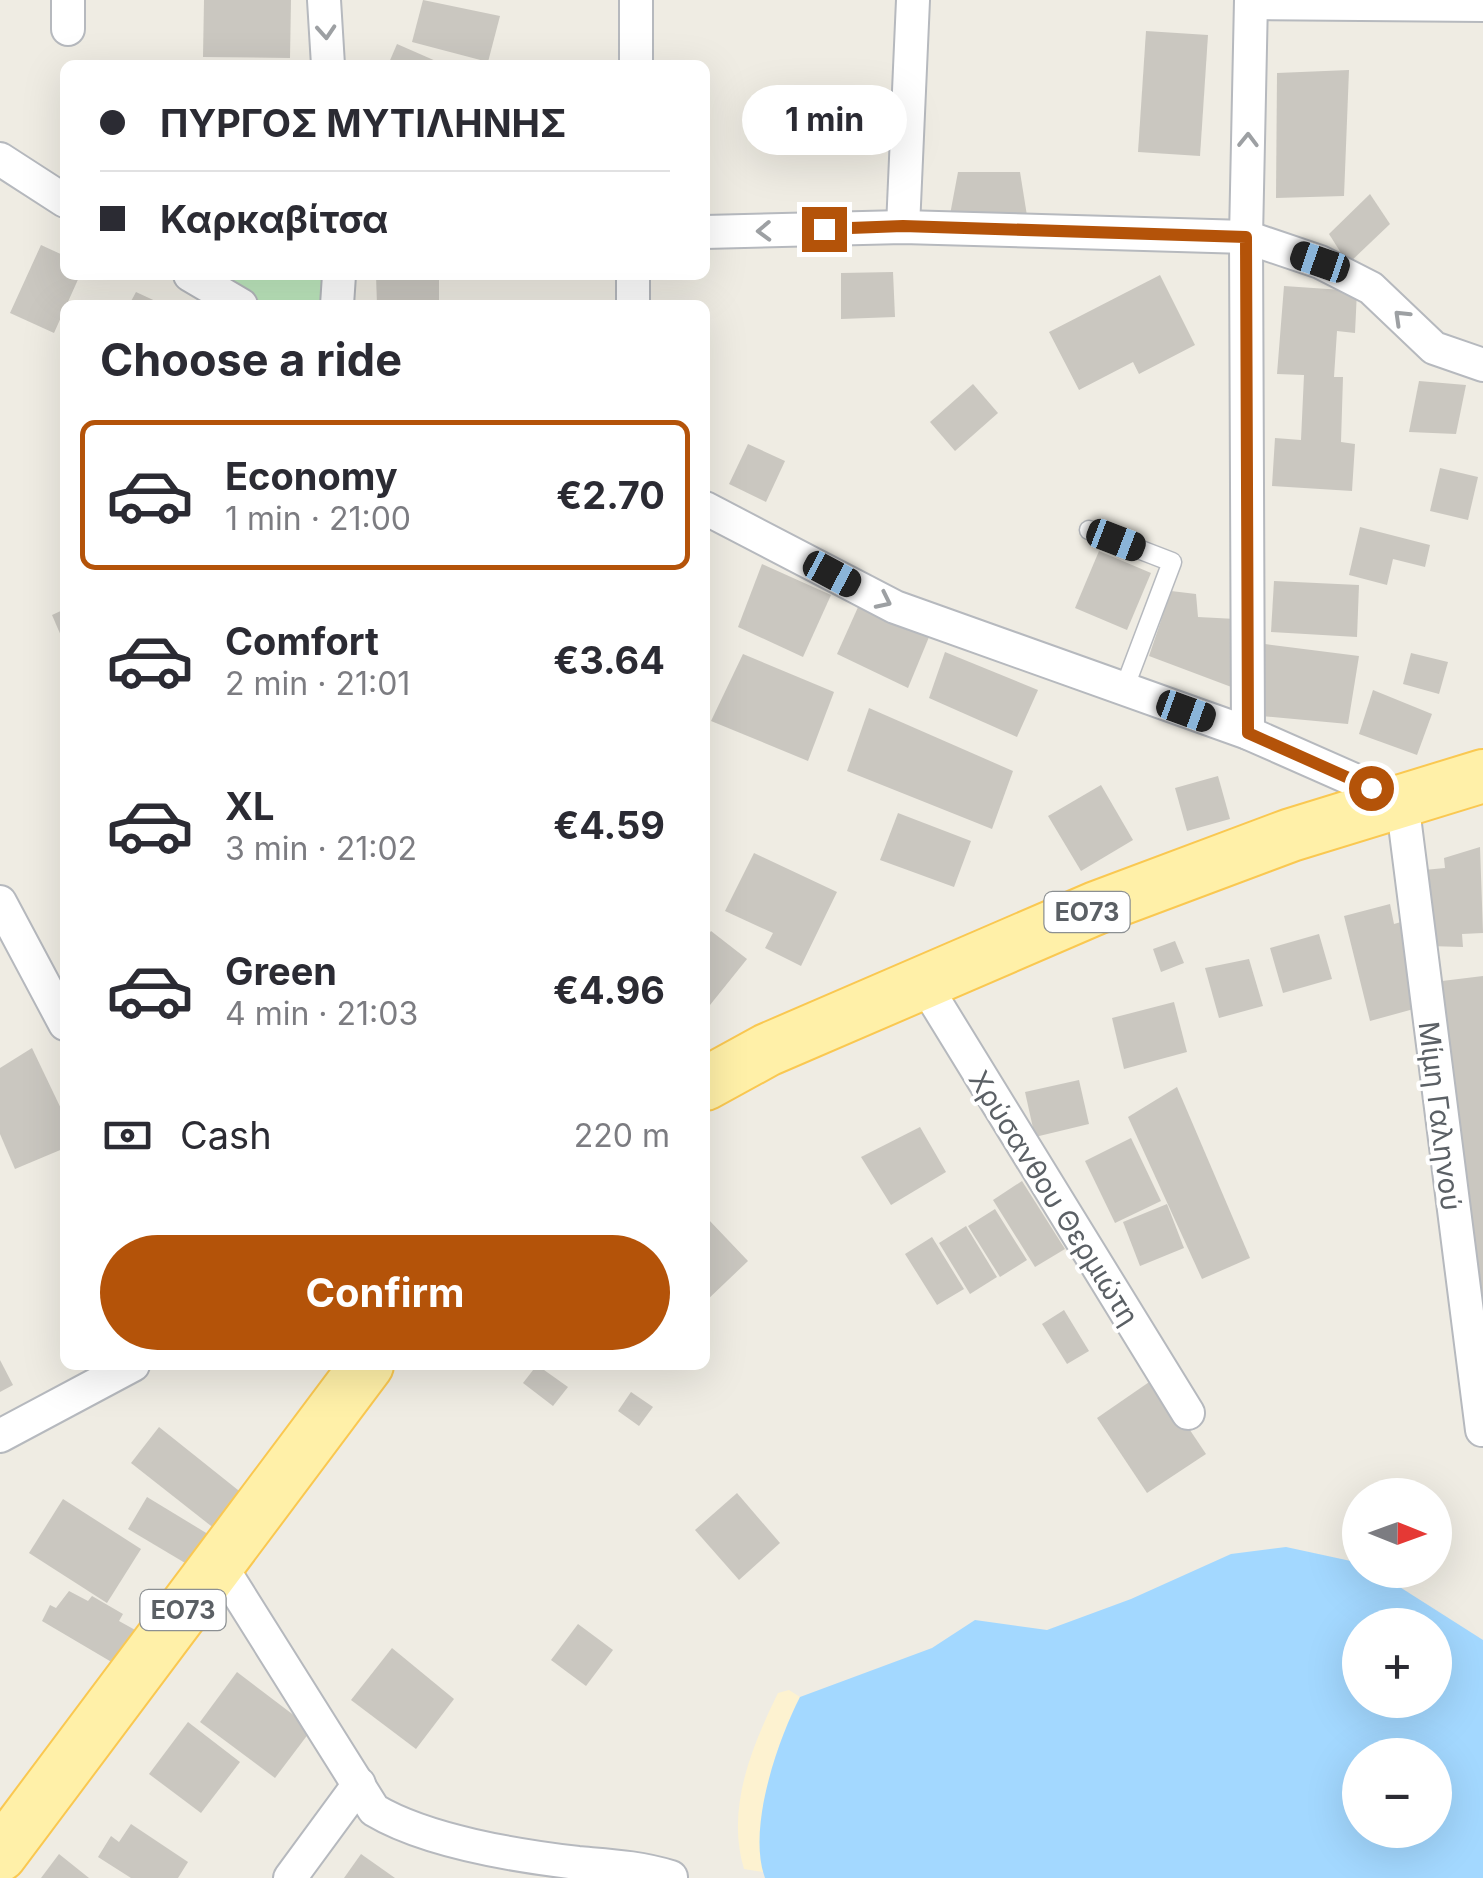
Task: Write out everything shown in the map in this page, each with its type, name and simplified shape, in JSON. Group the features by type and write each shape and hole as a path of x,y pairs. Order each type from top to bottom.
{"main road":[{"name":"ΕΟ73","path":"710,1081 767,1050 1096,908 1292,834 1483,776"},
{"name":"ΕΟ73","path":"0,1855 363,1370"}],"street":[{"path":"324,0 328,60"},
{"path":"636,0 636,60"},
{"path":"903,226 912,0"},
{"path":"1248,733 1246,237 1250,2 1483,4"},
{"path":"0,159 60,198"},
{"path":"710,232 903,226 1246,237 1320,262 1371,288 1434,348 1483,365"},
{"path":"197,280 227,300"},
{"path":"710,511 895,608 1248,733 1402,801"},
{"name":"Μίμη Γαληνού","path":"1402,801 1482,1430"},
{"path":"0,902 60,1015"},
{"name":"Χρύσανθου Θερμιώτη","path":"923,982 1188,1413"},
{"path":"0,1436 124,1370"},
{"path":"219,1563 374,1810 405,1828 579,1863 633,1865 671,1878"},
{"path":"290,1878 360,1784"}],"lane":[{"path":"1089,530 1172,562 1124,689"}],"green space":[{"path":"217,280 327,280 326,300 249,300"}],"sand":[{"path":"789,1690 800,1697 769,1782 762,1827 763,1872 744,1869 738,1824 744,1779 778,1693"}],"water":[{"path":"1286,1547 1342,1559 1342,1588 1401,1588 1433,1608 1342,1608 1342,1718 1452,1718 1452,1620 1483,1640 1483,1878 765,1878 760,1858 762,1811 782,1737 800,1697 932,1648 975,1620 1047,1630 1131,1599 1231,1554"}],"building":[{"path":"204,0 291,0 290,58 203,57"},
{"path":"423,0 500,16 489,60 412,42"},
{"path":"1146,31 1208,35 1200,156 1138,152"},
{"path":"397,44 434,60 390,60"},
{"path":"1349,70 1344,196 1276,198 1277,73"},
{"path":"958,172 1020,172 1028,222 949,220"},
{"path":"1370,194 1390,224 1348,264 1329,234"},
{"path":"41,245 60,254 60,280 78,280 69,300 60,300 60,320 54,333 10,313"},
{"path":"893,272 895,317 841,319 841,273"},
{"path":"1160,275 1195,345 1139,374 1133,362 1079,390 1049,332"},
{"path":"376,280 439,280 439,300 377,300"},
{"path":"1284,286 1357,291 1355,333 1337,331 1334,377 1343,377 1341,442 1355,444 1352,491 1272,486 1275,438 1301,440 1304,375 1277,374"},
{"path":"136,292 153,300 132,300"},
{"path":"1419,381 1466,385 1456,434 1409,432"},
{"path":"973,384 998,413 955,451 930,422"},
{"path":"748,444 785,461 766,502 729,484"},
{"path":"1440,468 1478,477 1468,520 1430,511"},
{"path":"1360,527 1430,545 1425,567 1393,559 1387,585 1349,575"},
{"path":"1099,551 1151,573 1127,630 1075,608"},
{"path":"762,564 831,595 803,657 738,627"},
{"path":"1274,581 1359,585 1357,637 1271,632"},
{"path":"1171,591 1196,594 1198,617 1236,619 1234,688 1149,656"},
{"path":"859,605 929,637 908,688 837,654"},
{"path":"60,611 60,633 52,615"},
{"path":"1265,644 1359,656 1348,724 1261,716"},
{"path":"945,652 1038,690 1017,737 929,698"},
{"path":"1411,653 1448,662 1439,694 1403,684"},
{"path":"743,654 834,692 808,761 711,721"},
{"path":"1373,690 1432,714 1417,755 1359,734"},
{"path":"869,708 1013,771 992,829 847,771"},
{"path":"1218,776 1230,819 1187,831 1175,788"},
{"path":"1101,785 1133,840 1081,871 1048,816"},
{"path":"898,813 971,841 954,887 880,860"},
{"path":"1480,847 1483,933 1462,934 1463,947 1429,946 1424,870 1445,868 1444,858"},
{"path":"754,853 837,892 801,966 765,948 773,933 725,911"},
{"path":"1390,904 1394,924 1401,922 1421,1007 1370,1021 1344,916"},
{"path":"710,932 747,959 710,1005"},
{"path":"1319,934 1332,979 1283,993 1270,948"},
{"path":"1175,941 1184,963 1161,972 1153,949"},
{"path":"1249,959 1263,1006 1219,1018 1205,968"},
{"path":"1483,976 1483,1349 1480,1349 1442,981"},
{"path":"1174,1002 1187,1052 1124,1069 1112,1018"},
{"path":"32,1048 60,1107 60,1150 15,1169 0,1134 0,1068"},
{"path":"1079,1080 1089,1124 1035,1137 1025,1092"},
{"path":"1177,1087 1250,1258 1202,1279 1128,1117"},
{"path":"920,1127 946,1172 891,1205 861,1157"},
{"path":"1131,1138 1161,1201 1115,1223 1085,1161"},
{"path":"1022,1181 1065,1249 1035,1267 993,1200"},
{"path":"1167,1204 1184,1248 1140,1266 1123,1222"},
{"path":"995,1209 1027,1260 1000,1277 968,1226"},
{"path":"710,1221 748,1261 710,1297"},
{"path":"966,1226 997,1277 970,1294 939,1243"},
{"path":"932,1237 964,1289 937,1305 905,1254"},
{"path":"1064,1310 1089,1351 1067,1364 1042,1324"},
{"path":"0,1360 13,1385 0,1392"},
{"path":"533,1370 544,1370 568,1387 553,1406 523,1383"},
{"path":"1155,1378 1206,1454 1147,1493 1097,1418"},
{"path":"631,1392 653,1407 639,1426 618,1411"},
{"path":"159,1427 248,1498 220,1533 131,1463"},
{"path":"737,1493 780,1543 739,1580 695,1530"},
{"path":"147,1497 226,1545 207,1576 128,1529"},
{"path":"63,1499 141,1549 107,1603 29,1553"},
{"path":"69,1591 88,1601 92,1596 123,1614 119,1621 137,1631 120,1667 42,1621 50,1605 56,1608"},
{"path":"578,1624 613,1650 586,1686 551,1660"},
{"path":"392,1648 454,1699 416,1749 351,1700"},
{"path":"237,1672 312,1729 275,1778 200,1722"},
{"path":"188,1722 240,1762 201,1813 149,1774"},
{"path":"131,1824 188,1862 178,1878 131,1878 98,1857 111,1836 119,1842"},
{"path":"59,1854 89,1878 41,1878"},
{"path":"361,1854 395,1878 344,1878"}],"route":[{"path":"824,229 903,226 1246,237 1248,733 1371,788"}]}
